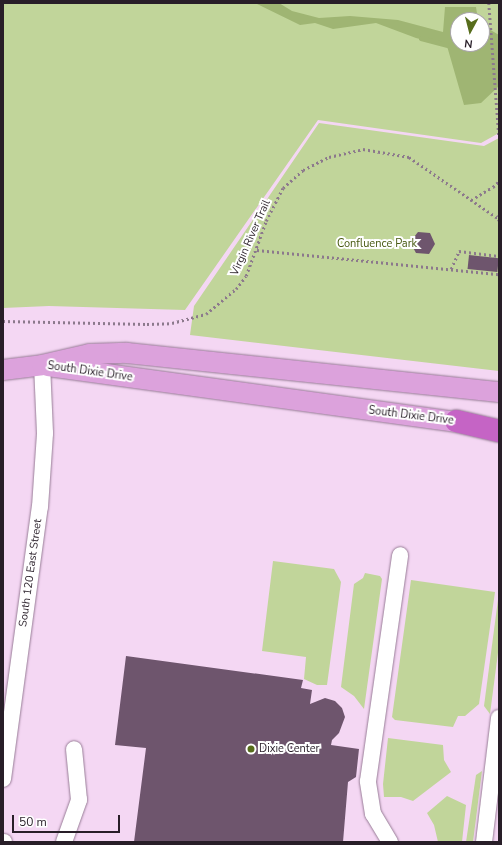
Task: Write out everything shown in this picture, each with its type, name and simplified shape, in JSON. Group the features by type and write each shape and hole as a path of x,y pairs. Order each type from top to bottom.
{"highway":[{"path":"456,421 499,431"}],"main road":[{"name":"South Dixie Drive","path":"42,365 90,354 127,353 499,392"},
{"path":"3,370 42,365"},
{"name":"South Dixie Drive","path":"42,365 499,427"}],"street":[{"name":"South 120 East Street","path":"3,779 9,677 42,481 45,419 42,365"},
{"path":"390,842 373,814 368,781 400,555"},
{"path":"484,842 499,718"},
{"path":"64,842 80,800 74,748"}],"path":[{"path":"489,3 499,137"},
{"name":"Virgin River Trail","path":"3,321 148,324 172,323 206,314 236,289 246,276 257,250 266,221 283,188 303,170 329,157 363,149 409,157 499,220"},
{"path":"471,200 493,187 499,181"},
{"path":"499,215 499,220"},
{"path":"257,250 499,274"},
{"path":"451,269 459,251 499,256"}],"green space":[{"path":"3,3 498,3 499,133 481,143 318,120 185,310 49,306 3,308"},
{"name":"Confluence Park","path":"319,123 484,146 499,138 499,371 190,335 194,306"},
{"path":"273,561 334,569 341,582 327,685 317,685 304,679 306,657 262,651"},
{"path":"365,573 380,576 382,579 364,709 354,696 341,687 354,584 363,578"},
{"path":"411,580 495,592 479,704 465,716 458,716 453,727 395,720 392,717"},
{"path":"499,592 499,645 490,714 484,706"},
{"path":"388,738 443,745 444,760 451,772 413,801 401,797 384,797 383,784"},
{"path":"482,771 473,842 466,842 476,775"},
{"path":"447,796 466,805 462,842 438,842 434,825 427,813"}],"shaded area":[{"path":"255,3 279,3 292,11 319,18 350,16 398,20 443,32 445,7 476,7 477,12 450,12 450,52 490,52 490,30 499,35 499,86 481,103 464,105 447,46 416,38 376,23 333,29 315,23 300,25"}],"building":[{"path":"418,232 430,233 435,244 429,254 416,253 410,242"},
{"path":"469,255 499,258 497,272 468,269"},
{"name":"Dixie Center","path":"126,656 303,680 301,688 312,690 310,704 325,698 335,701 342,708 345,717 339,733 332,740 331,745 359,749 356,777 348,782 343,842 134,842 146,748 115,745"}],"waterway":[{"path":"421,38 448,45"}],"place":[{"name":"Dixie Center","path":"251,749"}]}
